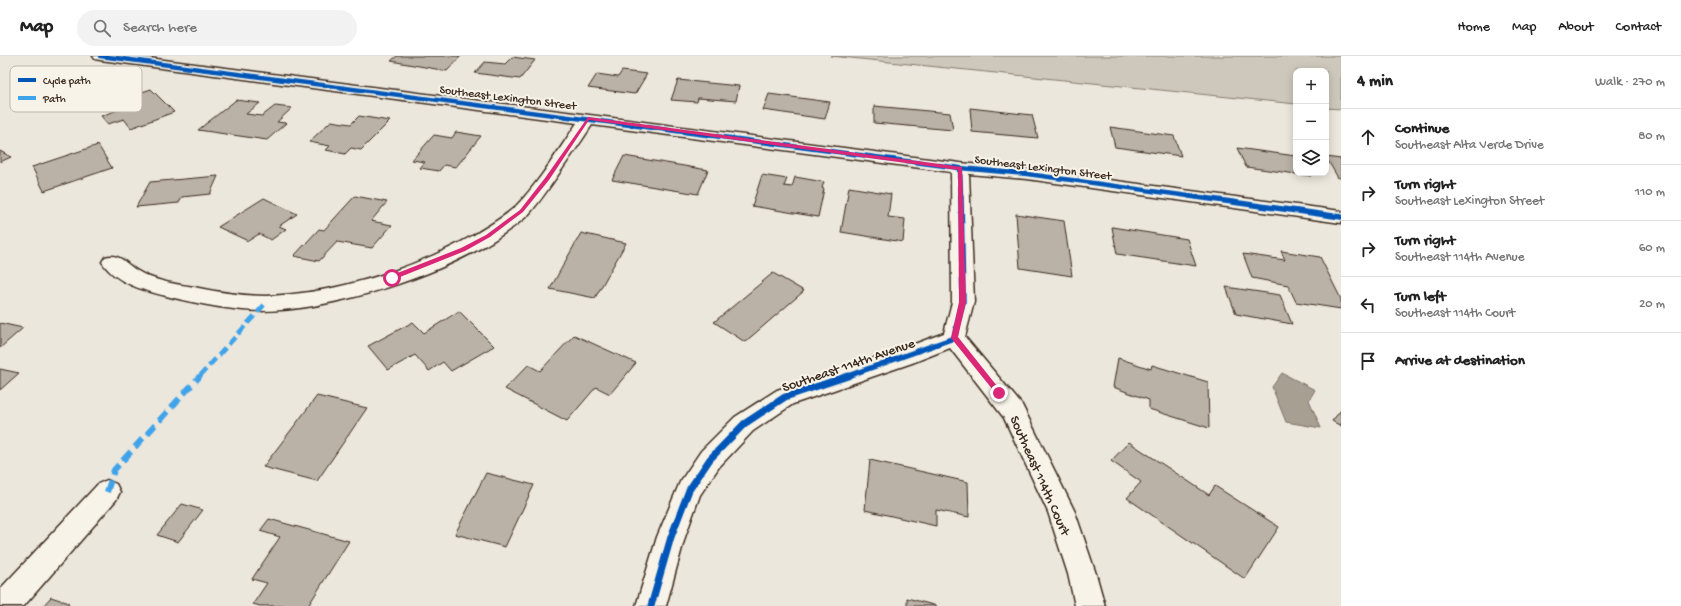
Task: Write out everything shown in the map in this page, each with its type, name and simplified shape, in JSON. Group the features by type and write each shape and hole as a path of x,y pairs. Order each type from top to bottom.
{"street":[{"name":"Southeast Lexington Street","path":"100,56 960,168 1027,174 1341,217"},
{"path":"112,262 135,279 175,291 229,300 266,303 304,300 346,292 392,278 463,249 488,236 522,211 547,179 588,119"},
{"path":"954,338 963,302 960,168"},
{"name":"Southeast 114th Avenue","path":"651,606 671,537 689,490 710,459 744,424 785,397 904,357 954,338"},
{"name":"Southeast 114th Court","path":"954,338 1013,412 1061,512 1082,574 1090,606"},
{"path":"4,606 107,492"}],"shaded area":[{"path":"831,56 1341,56 1341,109 1329,108 1329,68 1293,68 1293,104"},
{"path":"1282,373 1315,390 1309,400 1321,428 1286,422 1272,387"}],"building":[{"path":"397,56 461,56 447,71 391,61"},
{"path":"512,57 535,60 520,79 475,73 485,62 505,64"},
{"path":"622,71 647,74 635,94 588,88 597,74 618,77"},
{"path":"678,80 739,86 736,101 698,98 697,102 671,100"},
{"path":"151,89 174,112 131,128 124,119 108,124 101,116 112,112 142,112 142,92"},
{"path":"769,94 830,102 825,119 763,110"},
{"path":"236,100 260,103 246,114 262,116 275,106 292,108 277,122 286,123 267,140 198,130"},
{"path":"874,106 950,113 953,130 874,123"},
{"path":"970,108 1032,115 1038,138 972,132"},
{"path":"359,116 390,121 361,150 351,148 345,154 326,150 330,146 309,142 331,121 351,124"},
{"path":"1110,127 1174,136 1181,156 1115,147"},
{"path":"456,132 481,136 456,167 444,165 439,171 420,168 425,162 412,160 434,135 452,138"},
{"path":"98,145 112,168 44,191 32,167"},
{"path":"1237,148 1293,156 1293,174 1246,167"},
{"path":"0,151 11,157 0,162"},
{"path":"624,156 708,170 698,194 612,180"},
{"path":"1329,157 1341,159 1341,178 1338,178 1329,162"},
{"path":"762,175 787,179 784,186 792,187 795,177 824,182 818,217 752,206"},
{"path":"218,176 210,194 182,197 179,203 136,207 150,182"},
{"path":"849,187 891,194 888,217 905,219 903,242 841,232"},
{"path":"355,196 387,202 371,221 392,225 372,248 337,242 319,261 294,256 319,229 324,230"},
{"path":"264,198 297,214 279,226 286,229 271,240 259,234 248,241 218,227"},
{"path":"1016,214 1064,221 1072,276 1020,268"},
{"path":"1112,227 1187,239 1196,266 1117,254"},
{"path":"581,233 626,243 595,298 550,289"},
{"path":"1281,251 1320,257 1341,299 1341,309 1296,302 1288,285 1252,278 1243,254 1285,260"},
{"path":"773,273 804,291 745,342 714,322"},
{"path":"1226,287 1280,295 1292,324 1236,314"},
{"path":"459,311 494,346 451,371 443,362 429,371 415,355 388,370 368,346 413,322 424,333"},
{"path":"0,323 23,328 0,348"},
{"path":"574,335 636,363 610,394 596,387 567,421 505,389 528,365 540,371"},
{"path":"1118,358 1151,369 1152,365 1208,382 1209,428 1149,409 1149,400 1113,387"},
{"path":"0,369 19,373 0,390"},
{"path":"317,396 367,408 317,481 263,467"},
{"path":"1341,410 1341,426 1332,421"},
{"path":"1129,442 1209,495 1215,486 1279,527 1245,579 1127,498 1141,482 1111,461"},
{"path":"870,460 968,482 969,517 936,510 936,526 865,510"},
{"path":"486,473 534,485 505,547 455,534"},
{"path":"182,504 203,510 178,542 157,535"},
{"path":"269,519 349,541 308,606 260,606 253,604 267,583 252,579 280,537 260,531"},
{"path":"51,597 69,603 66,606 43,606"},
{"path":"907,598 937,606 907,606"}],"marked path":[{"path":"107,492 114,470 266,303"}],"cycle path":[{"path":"100,56 960,168 1027,174 1341,217"},
{"path":"651,606 671,537 689,490 710,459 744,424 785,397 904,357 954,338 963,302 960,168"}],"route":[{"path":"392,278 432,263 463,249 488,236 522,211 547,179 588,119 960,168 963,302 954,338 999,393"}]}
